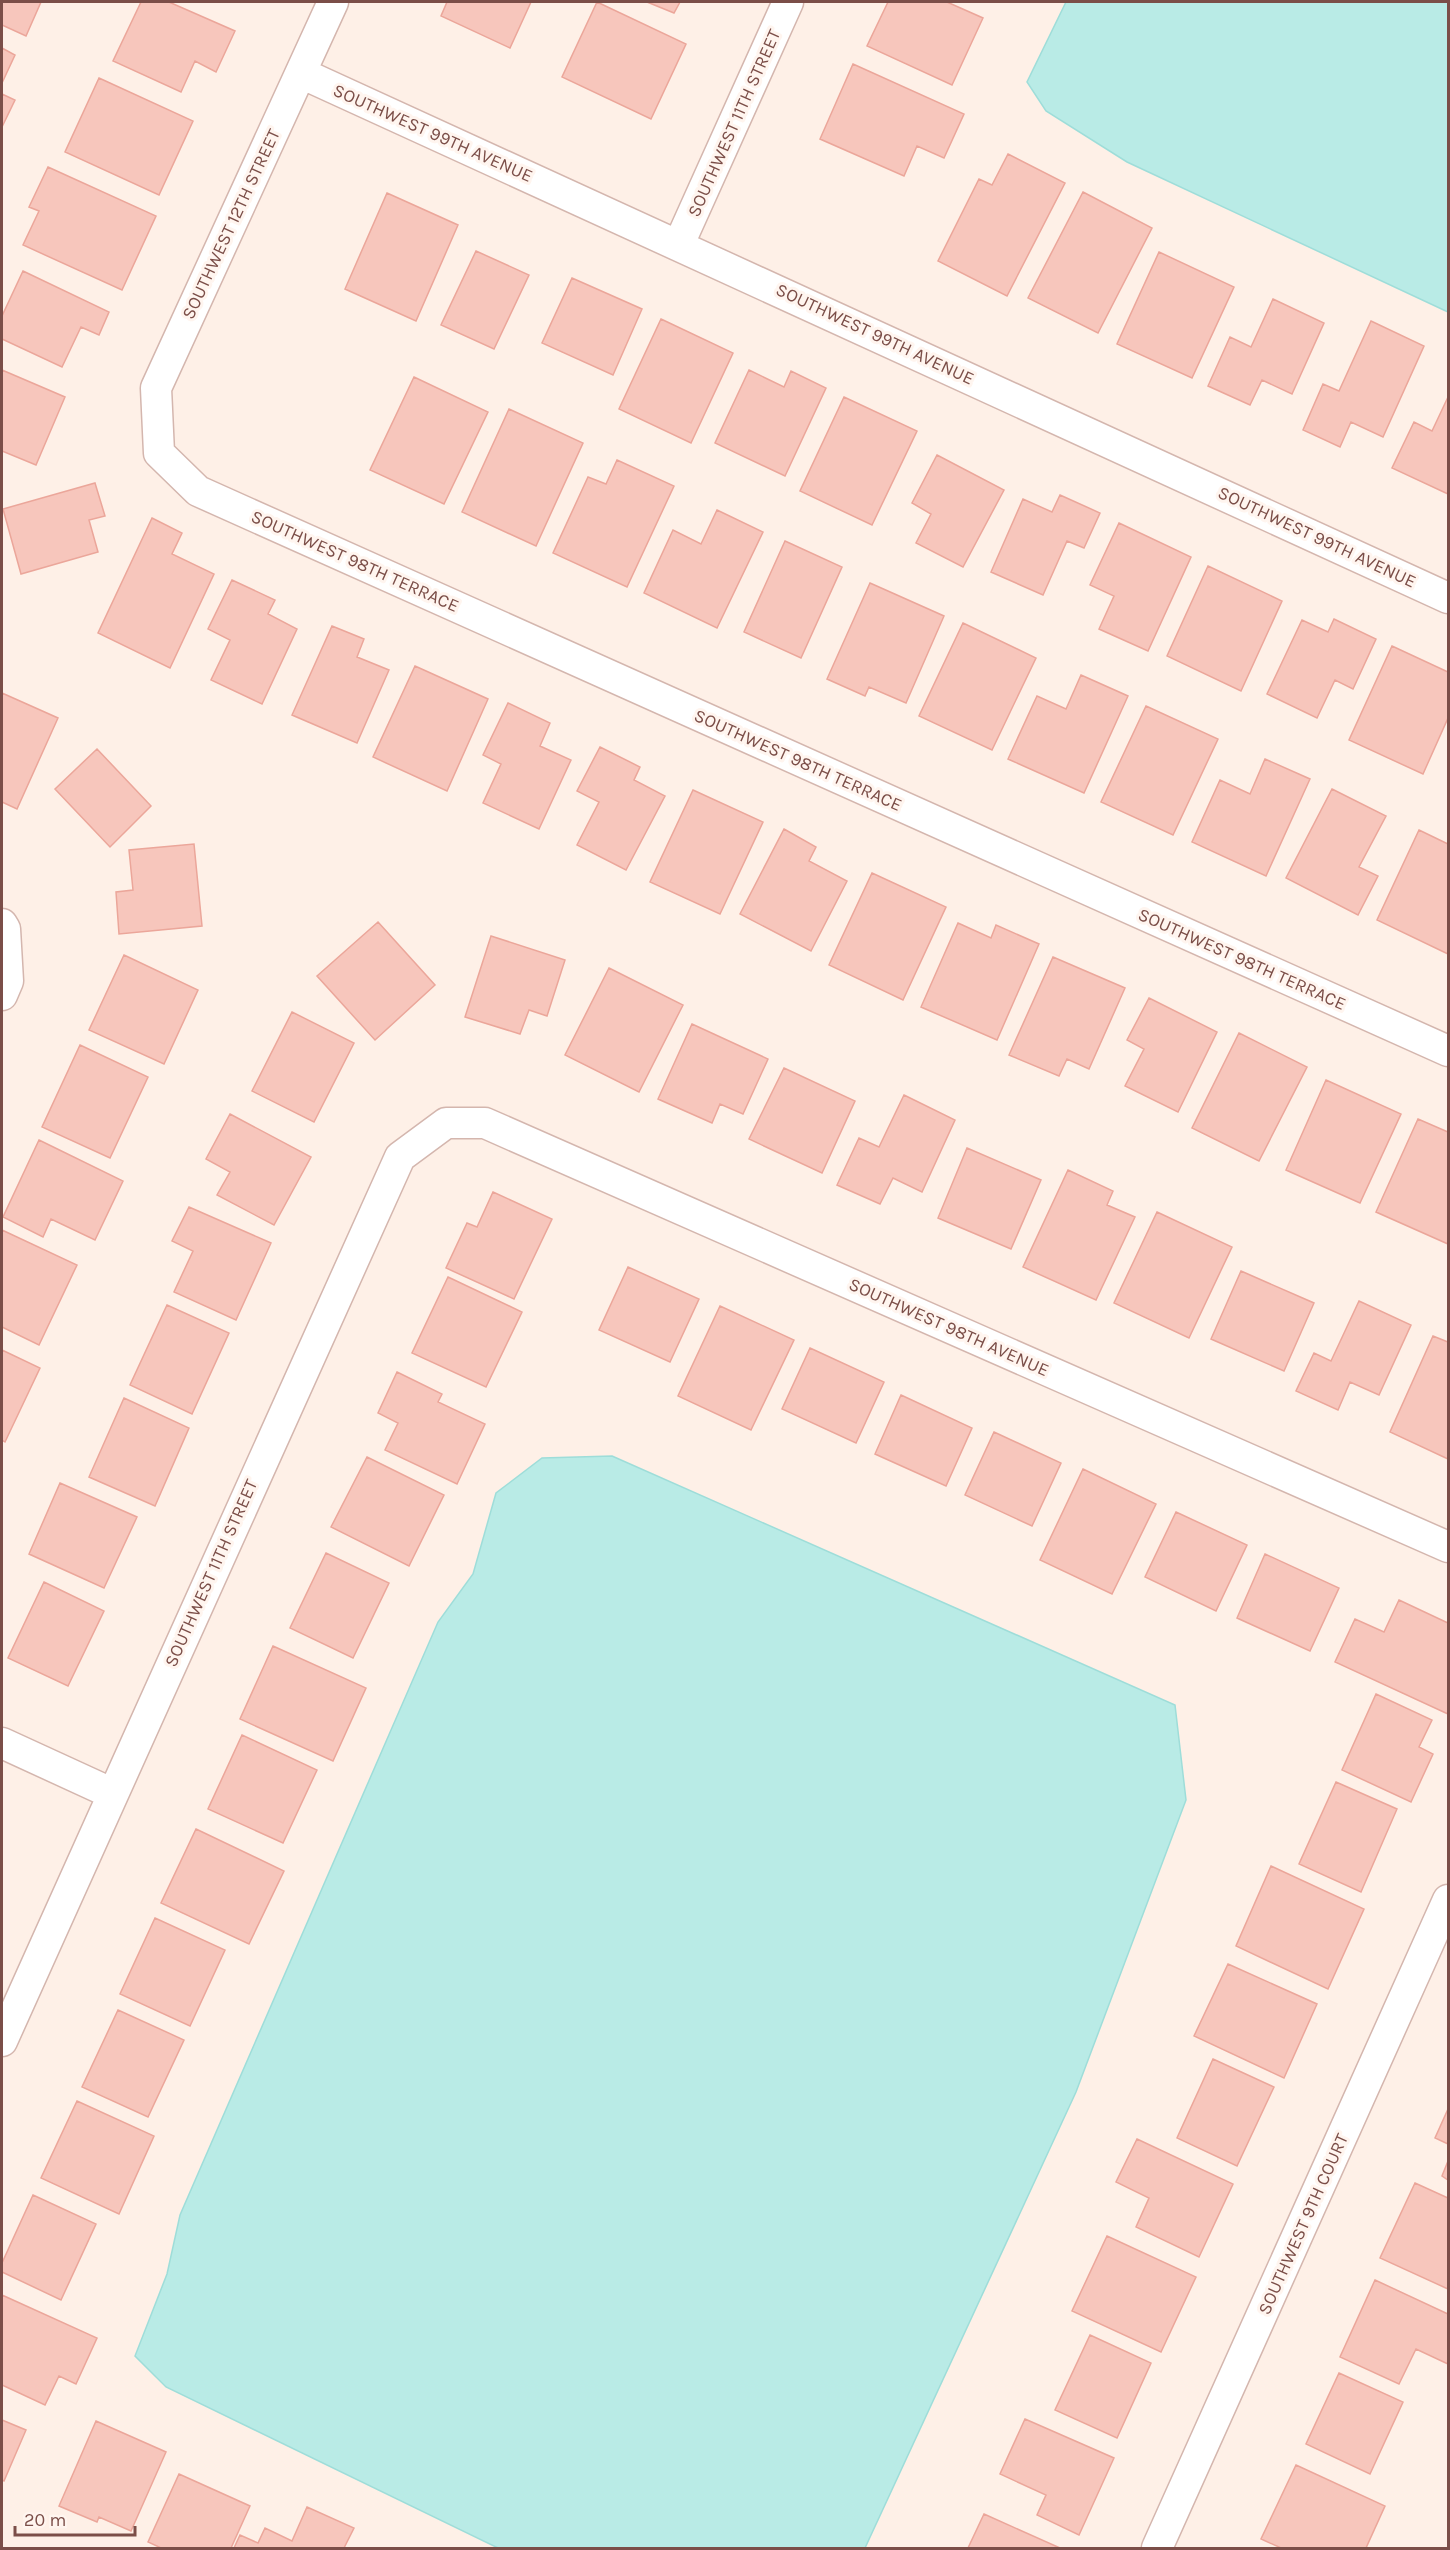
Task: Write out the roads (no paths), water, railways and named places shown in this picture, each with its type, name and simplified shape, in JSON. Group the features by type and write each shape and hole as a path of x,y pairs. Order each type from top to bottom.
{"street":[{"name":"SOUTHWEST 12TH STREET","path":"159,453 156,388 333,2"},
{"name":"SOUTHWEST 11TH STREET","path":"679,244 788,2"},
{"name":"SOUTHWEST 99TH AVENUE","path":"301,73 1449,598"},
{"name":"SOUTHWEST 98TH TERRACE","path":"159,453 198,491 1449,1051"},
{"path":"2,995 8,981 3,927"},
{"name":"SOUTHWEST 98TH AVENUE","path":"446,1124 485,1123 1449,1547"},
{"name":"SOUTHWEST 11TH STREET","path":"2,2041 111,1793 400,1157 446,1124"},
{"path":"2,1743 111,1793"},
{"name":"SOUTHWEST 9TH COURT","path":"1157,2548 1449,1900"}],"water":[{"path":"1066,2 1448,2 1448,312 1127,162 1046,111 1027,82"},
{"path":"612,1456 1175,1705 1186,1800 1076,2092 865,2548 498,2548 166,2387 135,2356 167,2274 180,2215 438,1622 473,1574 496,1493 542,1458"}]}
